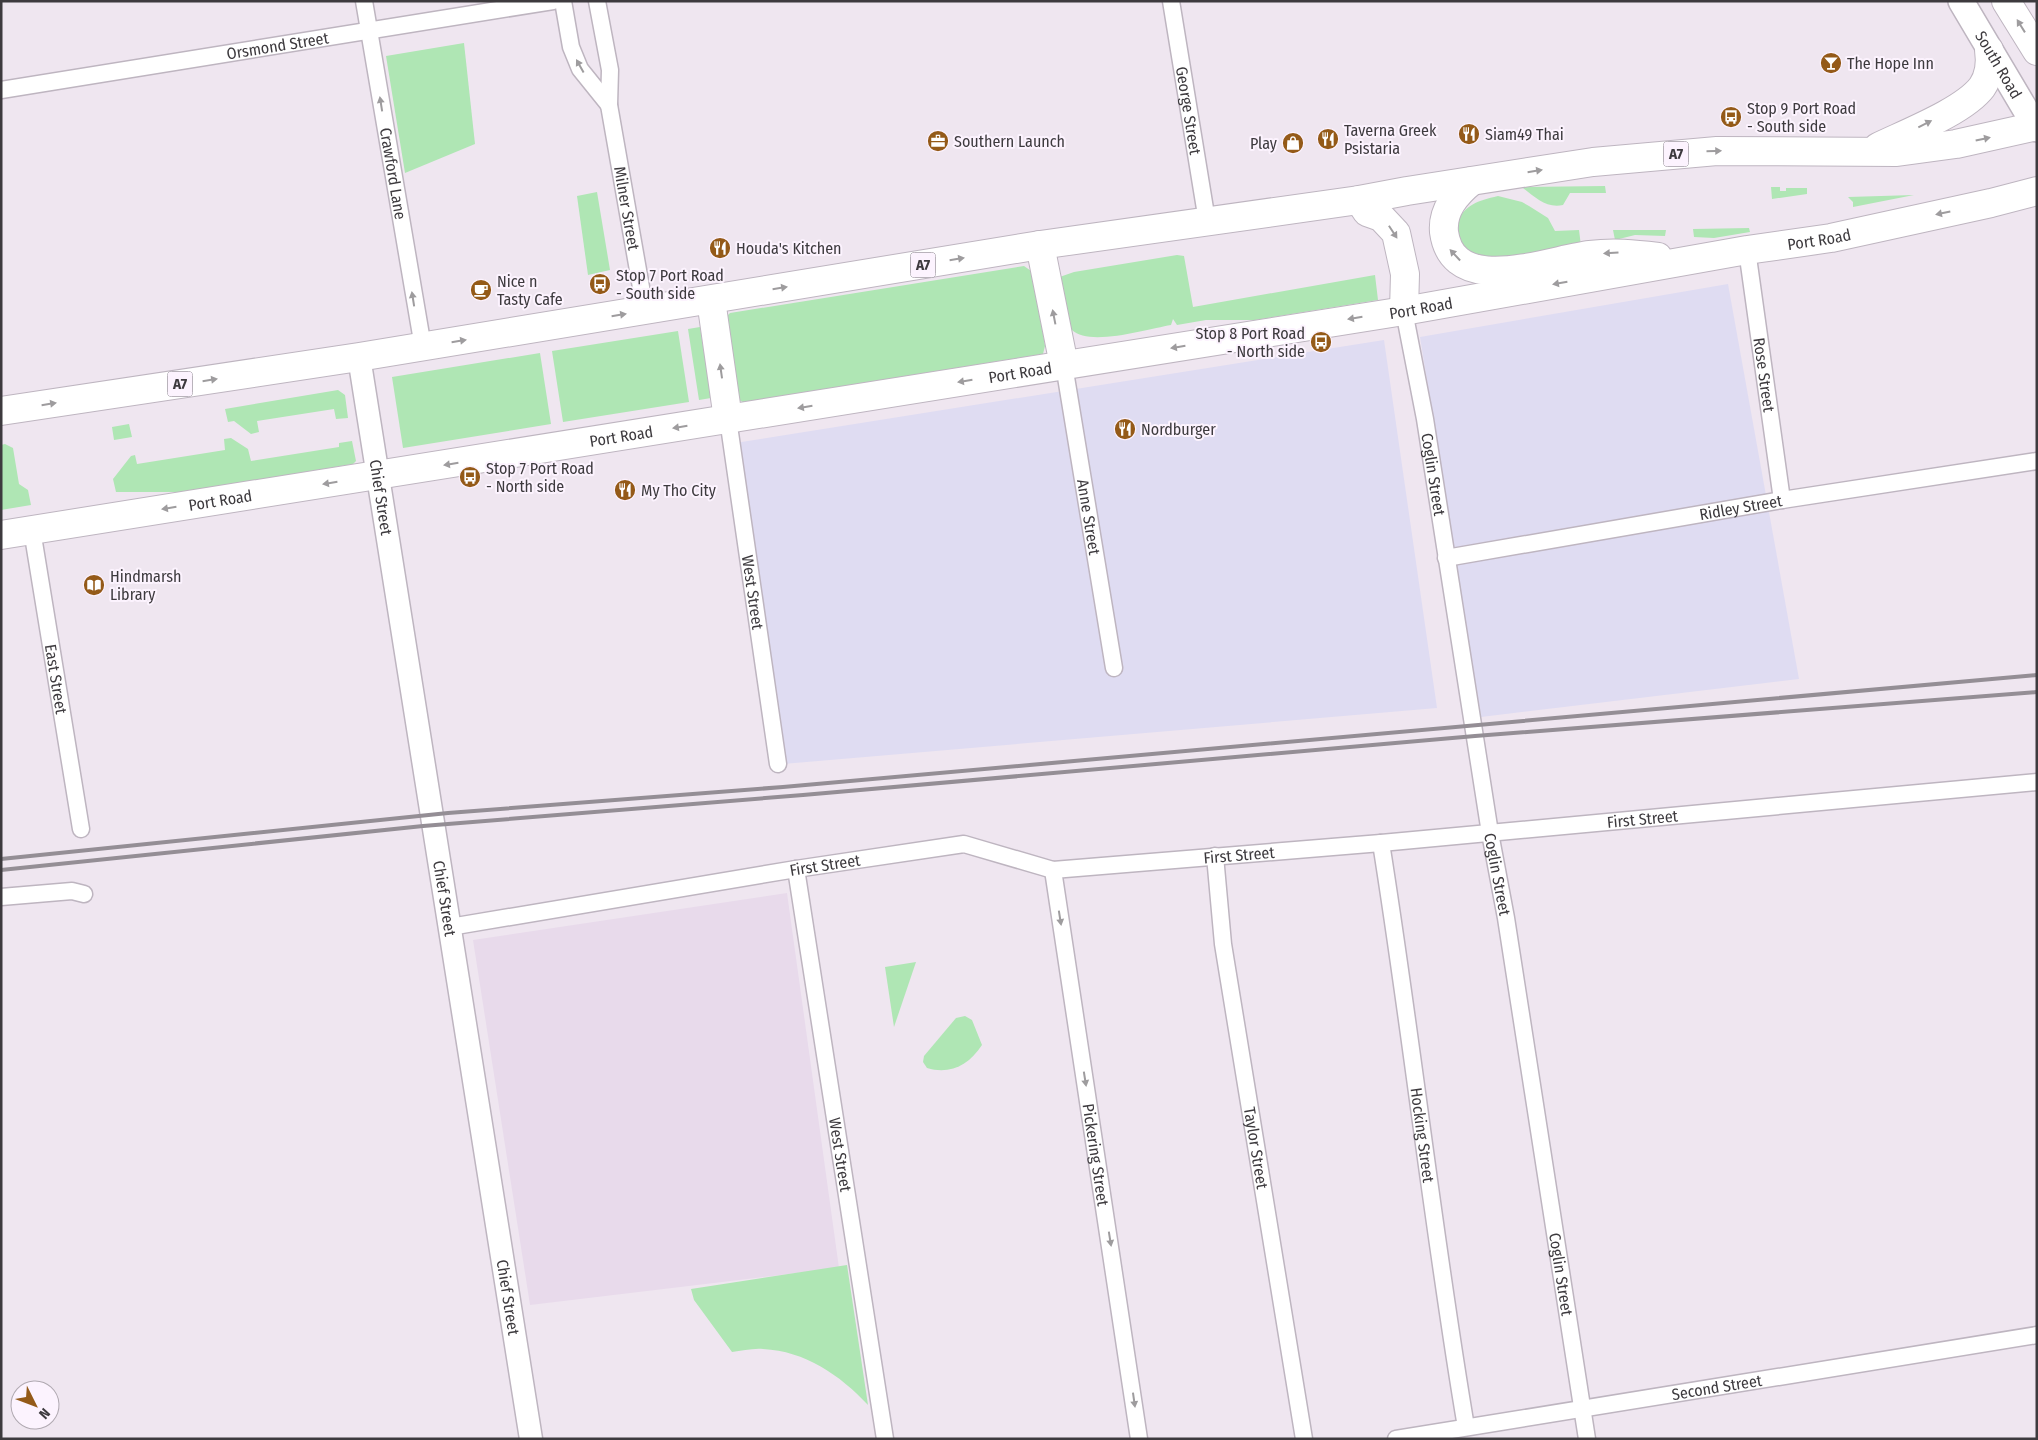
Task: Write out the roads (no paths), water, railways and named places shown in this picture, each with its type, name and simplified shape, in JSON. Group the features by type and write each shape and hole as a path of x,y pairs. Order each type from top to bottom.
{"highway":[{"path":"2006,1 2037,51"},
{"path":"1866,153 1924,125 1974,96 1988,75 1989,50"},
{"name":"A7","path":"1,412 423,347 1040,245 1358,200 1407,190 1592,162 1701,151 1866,153 1922,150 2036,127"},
{"path":"1472,181 1452,201 1443,220 1451,252 1464,264 1475,269 1494,272 1506,271 1575,257 1609,253 1694,260"},
{"name":"Port Road","path":"1,535 1404,311 1747,250 1831,238 2037,191"},
{"path":"1358,200 1367,212 1381,217 1396,233 1406,280 1404,311"},
{"path":"1040,245 1064,365"},
{"path":"711,300 728,419"},
{"path":"1,516 55,509 89,521"}],"main road":[{"name":"South Road","path":"1961,1 2036,127"},
{"path":"1991,203 2024,199 2037,203"}],"street":[{"name":"Crawford Lane","path":"364,1 423,347"},
{"name":"Orsmond Street","path":"1,90 553,1"},
{"name":"Milner Street","path":"563,1 571,47 580,69 609,105"},
{"name":"Milner Street","path":"597,1 610,70 609,105 646,310"},
{"name":"George Street","path":"1171,1 1207,221"},
{"name":"Rose Street","path":"1747,250 1782,500"},
{"name":"Coglin Street","path":"1404,311 1425,420 1490,833 1506,918 1587,1439"},
{"name":"Chief Street","path":"359,357 531,1439"},
{"name":"Anne Street","path":"1064,365 1114,668"},
{"name":"West Street","path":"728,419 778,764"},
{"name":"Ridley Street","path":"1446,558 1782,500 2037,461"},
{"name":"East Street","path":"32,530 81,830"},
{"name":"First Street","path":"450,927 796,869 964,844 1053,870 1381,843 2037,782"},
{"name":"Hocking Street","path":"1381,843 1396,933 1451,1335 1466,1427"},
{"name":"Taylor Street","path":"1215,856 1223,944 1304,1439"},
{"name":"West Street","path":"796,869 885,1439"},
{"name":"Pickering Street","path":"1053,870 1140,1439"},
{"path":"1,897 72,891 84,894"},
{"name":"Second Street","path":"1403,1438 2037,1335"}],"railway":[{"path":"1,859 448,813 783,787 2037,675"},
{"path":"1,870 423,826 803,795 1475,736 2037,692"}],"place":[{"name":"The Hope Inn","path":"1831,63"},
{"name":"Stop 9 Port Road - South side","path":"1731,117"},
{"name":"Siam49 Thai","path":"1469,134"},
{"name":"Taverna Greek Psistaria","path":"1328,139"},
{"name":"Southern Launch","path":"938,141"},
{"name":"Play","path":"1293,143"},
{"name":"Houda's Kitchen","path":"720,248"},
{"name":"Stop 7 Port Road - South side","path":"600,284"},
{"name":"Nice n Tasty Cafe","path":"481,290"},
{"name":"Stop 8 Port Road - North side","path":"1321,342"},
{"name":"Nordburger","path":"1125,429"},
{"name":"Stop 7 Port Road - North side","path":"470,477"},
{"name":"My Tho City","path":"625,490"},
{"name":"Hindmarsh Library","path":"94,585"}]}
